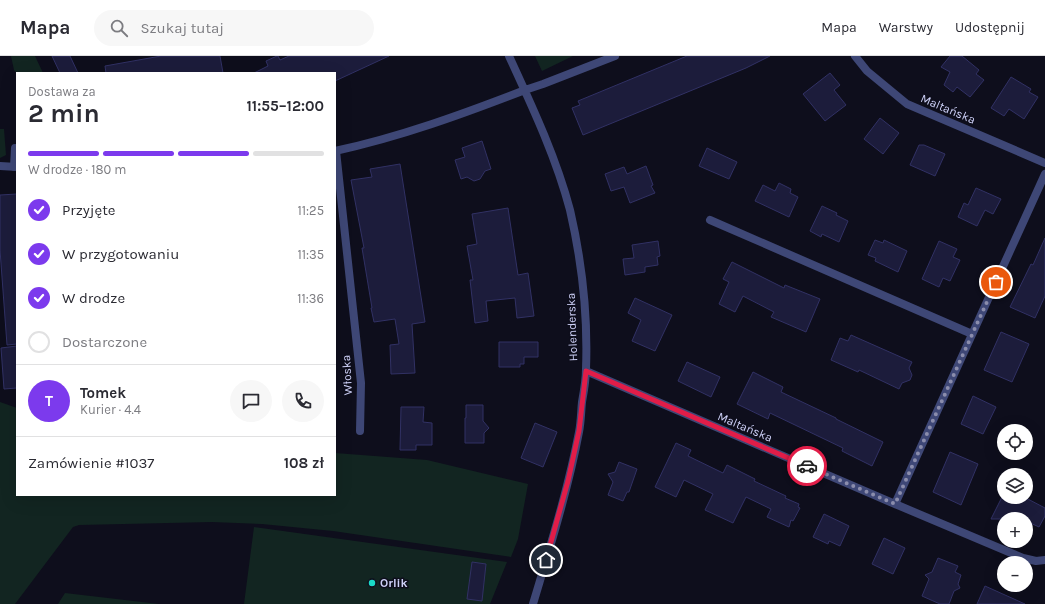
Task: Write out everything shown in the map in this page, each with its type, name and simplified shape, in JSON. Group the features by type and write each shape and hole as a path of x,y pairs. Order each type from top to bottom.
{"street":[{"name":"Holenderska","path":"509,56 535,111 570,210 578,250 584,295 586,371 579,431 568,481 533,604"},
{"name":"Włoska","path":"360,430 361,382 336,151 373,142 415,129 543,84 614,56"},
{"name":"Maltańska","path":"855,56 867,71 907,104 1045,163"},
{"path":"0,166 15,167 15,148"},
{"path":"895,504 1045,174"},
{"path":"710,220 972,334"},
{"name":"Maltańska","path":"586,371 1023,558 1036,561 1045,560"}],"green space":[{"path":"11,56 35,56 43,72 16,72 14,70"},
{"path":"535,56 573,56 542,71"},
{"path":"0,129 4,129 6,155 0,158"},
{"path":"0,402 16,408 16,496 336,496 336,453 427,460 528,484 518,539 511,557 333,531 262,524 212,522 79,525 73,527 15,604 0,604"},
{"name":"Orlik","path":"254,527 507,562 490,604 244,604"},
{"path":"65,593 159,604 58,604"}],"building":[{"path":"52,56 70,56 78,72 60,72"},
{"path":"161,56 220,56 223,72 106,72 105,66"},
{"path":"277,56 280,60 289,56 389,56 336,81 336,72 256,72 268,66 266,61"},
{"path":"687,56 770,56 746,68 583,135 572,108 580,105 578,101"},
{"path":"950,56 962,56 979,70 976,74 984,80 970,97 957,87 953,92 944,85 950,72 941,67"},
{"path":"830,73 840,85 834,90 846,105 825,121 803,94"},
{"path":"1011,77 1031,89 1029,92 1038,97 1024,119 1009,109 1004,116 991,108"},
{"path":"880,118 899,133 883,154 864,139"},
{"path":"482,141 491,169 485,171 480,179 474,181 467,177 461,179 455,160 465,157 462,148"},
{"path":"919,145 924,145 945,154 935,176 910,165"},
{"path":"707,148 737,162 729,179 699,166"},
{"path":"400,164 425,322 412,324 415,373 391,374 390,345 399,344 395,319 374,322 362,248 364,248 351,180 372,177 370,169"},
{"path":"646,166 653,185 651,186 655,193 630,203 624,187 611,191 605,174 624,167 627,174"},
{"path":"779,183 791,189 790,193 798,197 789,217 755,201 763,185 775,191"},
{"path":"976,188 1001,199 993,214 985,210 977,226 958,217 964,203 968,205"},
{"path":"16,194 16,344 7,345 0,250 0,195"},
{"path":"822,206 837,213 836,215 848,221 839,242 822,234 821,237 810,231"},
{"path":"508,208 518,275 528,273 534,316 517,318 515,298 486,301 488,321 475,323 470,280 473,280 467,246 477,244 472,214"},
{"path":"1045,238 1045,296 1035,318 1010,307 1031,264 1033,265"},
{"path":"875,240 883,243 884,240 907,251 898,272 875,261 876,258 868,255"},
{"path":"658,241 660,256 657,257 658,265 645,267 645,272 625,275 623,259 634,258 632,245"},
{"path":"939,241 957,249 953,257 960,260 950,281 943,278 939,287 922,279"},
{"path":"732,262 784,288 785,285 820,299 806,332 771,317 774,312 743,296 735,312 719,304 729,282 723,279"},
{"path":"635,298 672,315 655,351 632,341 641,320 628,313"},
{"path":"1001,332 1029,344 1012,382 984,370"},
{"path":"851,335 912,362 909,368 912,375 910,380 902,383 899,389 859,370 858,372 831,360 840,338 848,341"},
{"path":"499,342 538,342 538,357 524,357 524,364 520,364 520,367 499,367"},
{"path":"16,346 16,388 4,389 1,348"},
{"path":"687,362 720,377 711,397 678,381"},
{"path":"753,372 783,387 781,392 883,442 872,466 842,451 843,448 770,413 768,419 737,404"},
{"path":"973,396 996,407 983,434 961,424"},
{"path":"466,405 483,405 483,421 489,428 484,433 484,443 465,443"},
{"path":"401,407 424,407 423,422 432,423 432,445 416,445 416,450 400,450"},
{"path":"535,423 557,432 543,467 521,458"},
{"path":"676,443 691,450 688,456 723,473 727,465 755,479 754,481 786,496 785,498 799,504 798,507 800,508 793,521 791,520 789,527 767,517 771,509 746,497 733,523 705,510 713,494 684,480 676,497 655,487"},
{"path":"950,452 978,464 961,505 933,492"},
{"path":"619,462 637,469 629,492 627,492 623,501 608,495 613,482 608,474 615,472"},
{"path":"1033,502 1045,508 1045,516 1039,527 1033,524 1033,512 997,512 997,519 991,519 998,504 1033,504"},
{"path":"824,514 849,526 840,546 829,541 828,544 813,537"},
{"path":"884,538 905,548 893,574 872,564"},
{"path":"938,558 958,566 955,572 961,575 958,584 960,588 954,591 949,604 940,604 922,596 929,579 925,575 932,572"},
{"path":"472,562 486,564 482,601 467,599"},
{"path":"985,586 1025,604 977,604"}],"way so far":[{"path":"807,466 895,504 996,282"}],"place":[{"name":"Orlik","path":"372,583"}],"route":[{"path":"546,560 568,481 579,431 586,371 807,466"}]}
